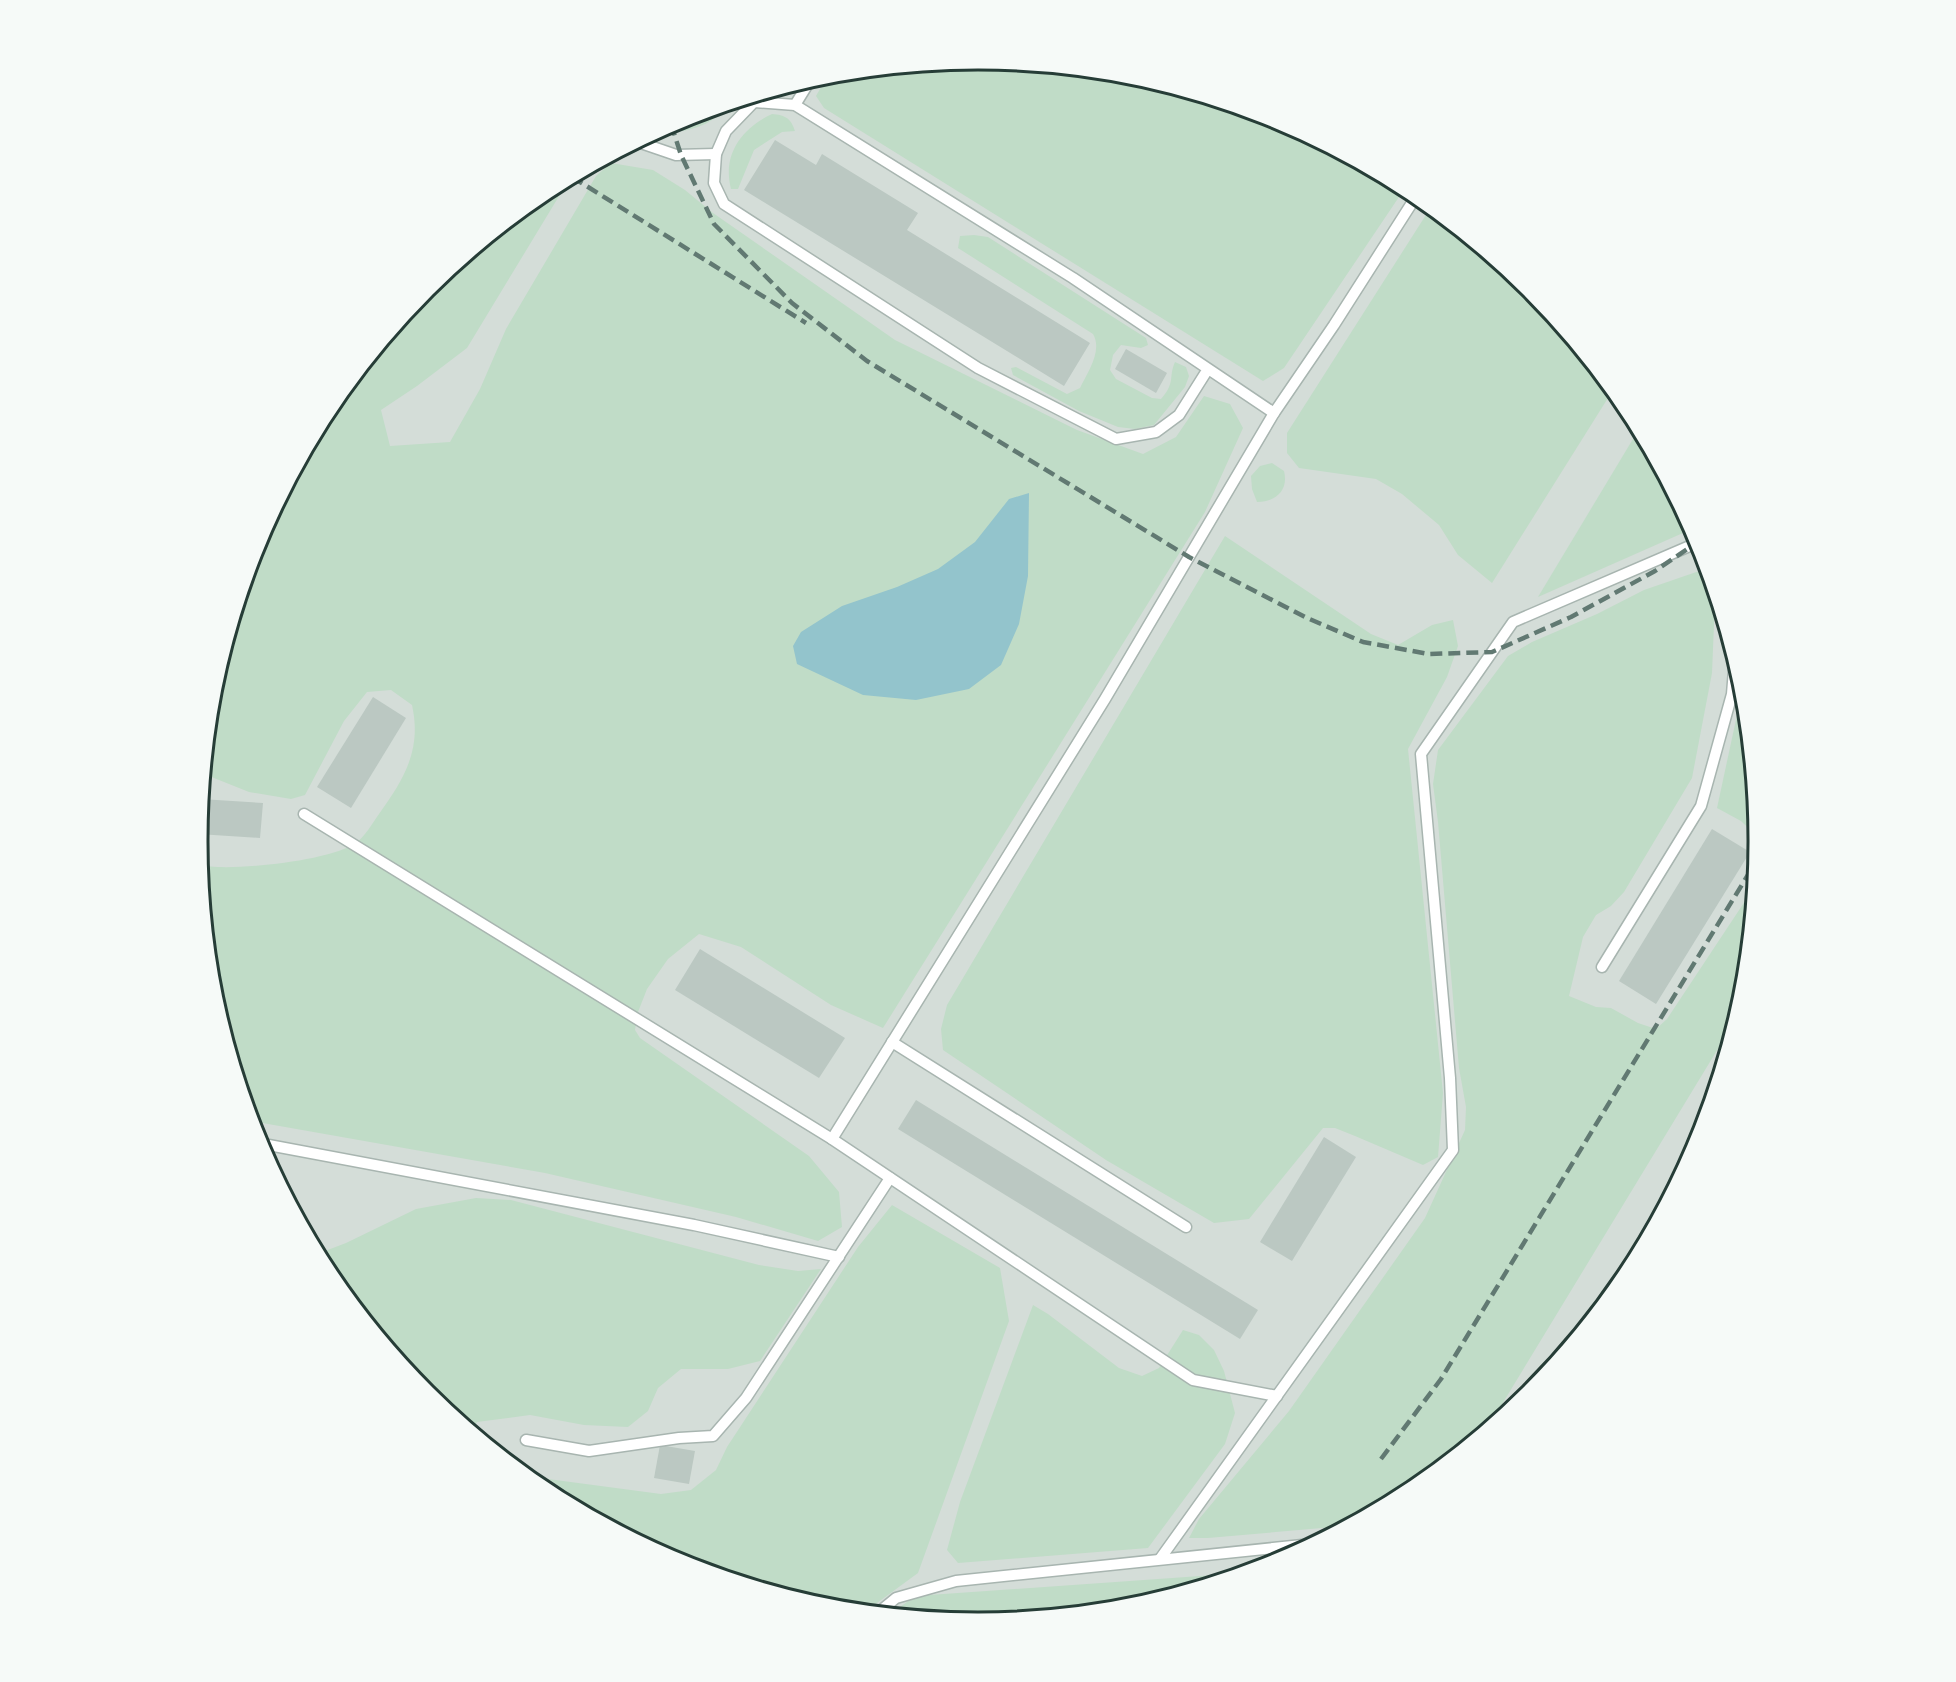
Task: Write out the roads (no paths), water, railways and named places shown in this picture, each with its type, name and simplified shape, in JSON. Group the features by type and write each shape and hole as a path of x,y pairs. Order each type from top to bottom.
{"lane":[{"path":"795,105 804,91"},
{"path":"760,102 795,105 1072,278 1274,413"},
{"path":"751,105 726,131 716,154 714,183 724,204 978,368 1116,439 1156,432 1179,415 1208,369"},
{"path":"647,145 676,156 716,154"},
{"path":"832,1138 1105,699 1274,413 1334,325 1411,203"},
{"path":"1160,1559 1454,1150 1450,1078 1421,754 1513,622 1690,546"},
{"path":"1602,967 1701,806 1733,686"},
{"path":"304,814 832,1138 1192,1380 1277,1396"},
{"path":"892,1042 1186,1227"},
{"path":"270,1145 694,1225 839,1257"},
{"path":"526,1440 589,1451 679,1438 712,1436 746,1398 890,1178"},
{"path":"886,1606 896,1598 956,1581 1287,1546"}],"water":[{"path":"1029,493 1028,576 1019,624 1001,665 969,689 916,700 863,695 797,664 793,646 801,632 842,606 897,587 938,569 975,542 1009,499"}],"railway":[{"path":"674,133 681,155 714,224 792,303 867,361 1189,557 1305,617 1363,642 1429,654 1492,652 1571,617 1655,571 1690,547"},
{"path":"580,182 806,323"},
{"path":"1381,1459 1441,1379 1747,876"}]}
